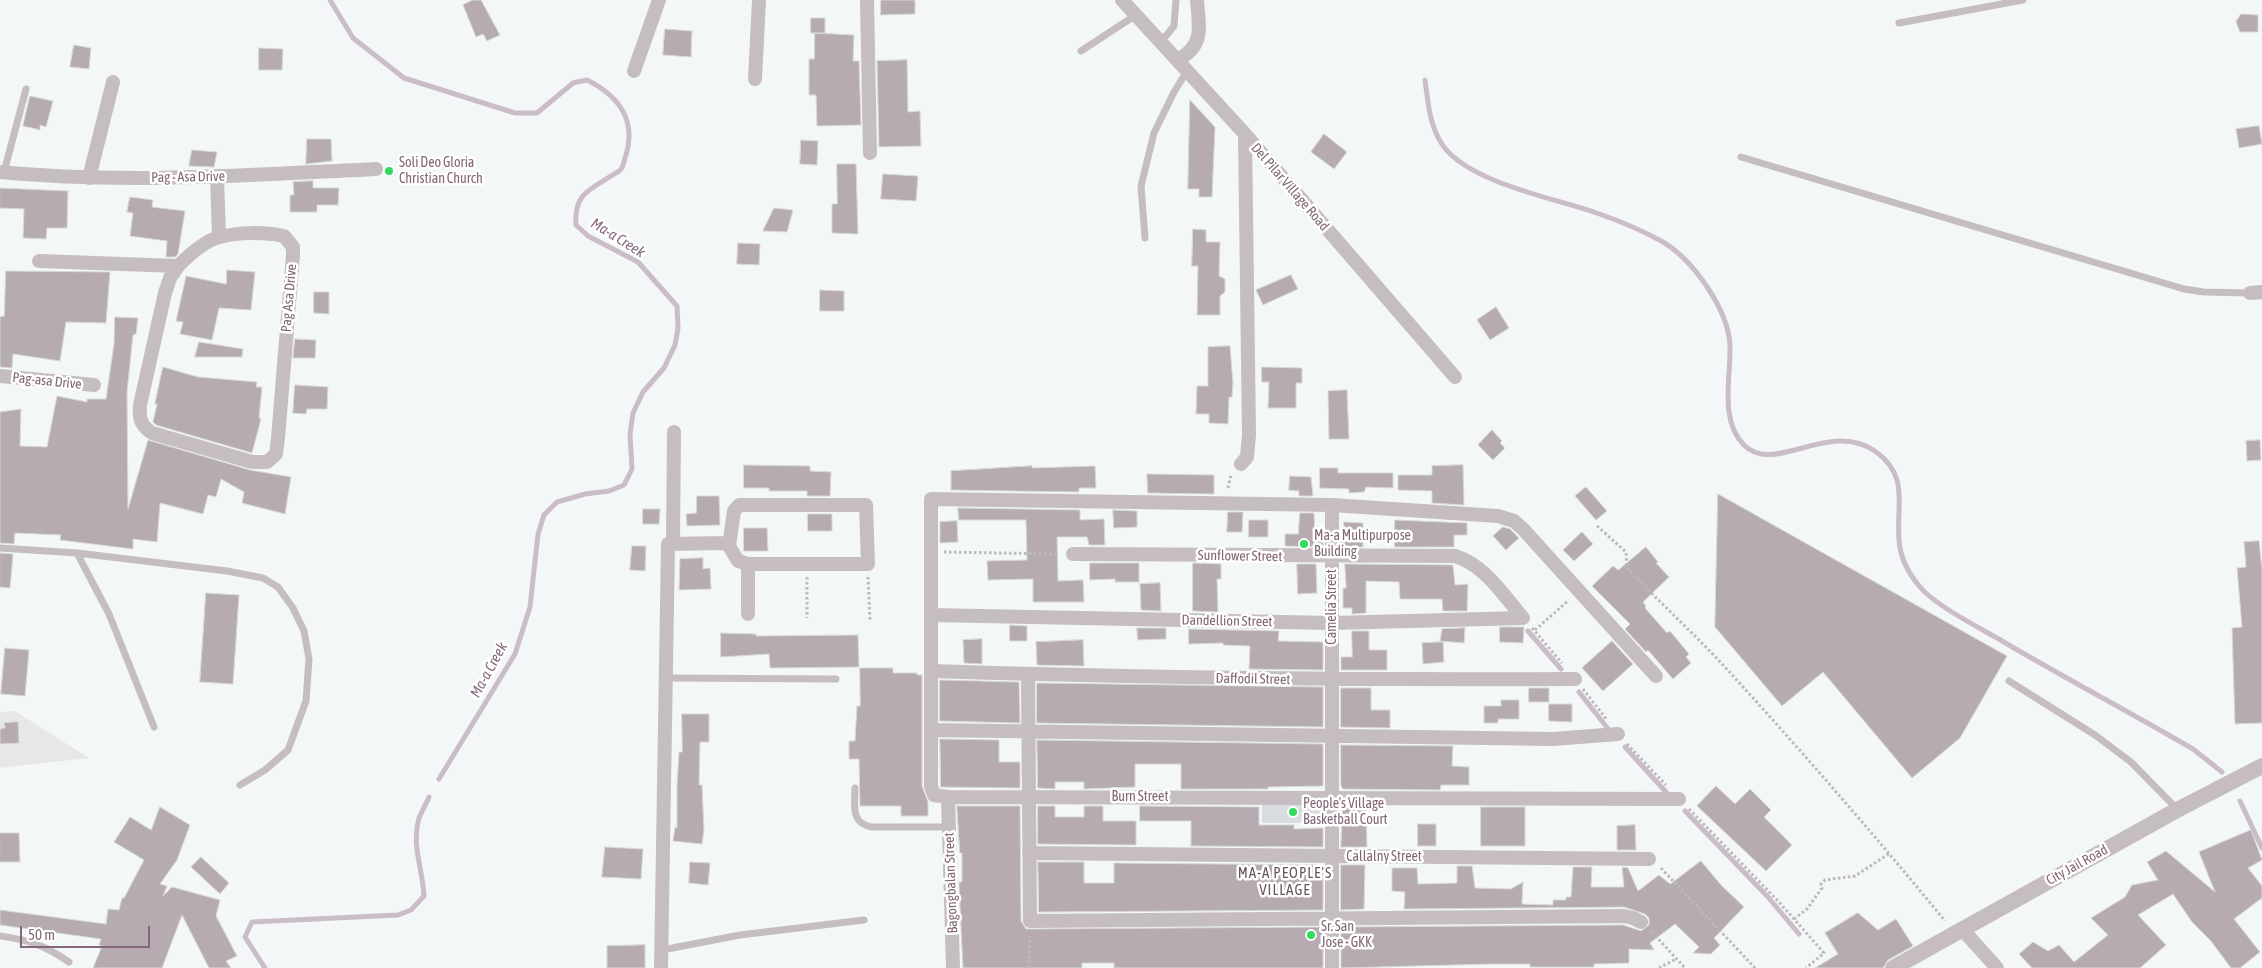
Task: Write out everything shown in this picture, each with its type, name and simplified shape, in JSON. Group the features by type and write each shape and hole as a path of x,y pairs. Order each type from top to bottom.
{"street":[{"path":"634,71 659,0"},
{"path":"755,79 759,0"},
{"path":"866,0 870,153"},
{"name":"Del Pilar Village Road","path":"1122,0 1245,134 1454,376"},
{"path":"1178,60 1190,54 1197,43 1199,34 1197,0"},
{"path":"89,178 113,82"},
{"path":"1241,464 1247,457 1250,435 1245,134"},
{"name":"Pag - Asa Drive","path":"2,172 89,178 217,177 376,170"},
{"path":"217,177 219,237"},
{"name":"Pag Asa Drive","path":"277,235 284,236 292,247 278,438 276,454 268,462 252,462 152,433 144,428 140,422 140,404 165,293 170,278 178,266 194,251 219,237 277,235"},
{"path":"39,261 178,266"},
{"name":"Pag-asa Drive","path":"0,376 94,386"},
{"path":"673,543 674,432"},
{"path":"948,797 934,795 931,790 931,498 1390,507 1439,512 1477,513 1506,518 1523,529 1656,676"},
{"path":"661,968 668,544 724,543 729,546 738,561 748,564 868,564 866,505 739,505 734,511 729,546"},
{"name":"Camelia Street","path":"1332,505 1332,737"},
{"name":"Sunflower Street","path":"1073,554 1332,557 1445,556 1465,559 1482,571 1523,618"},
{"path":"748,564 748,614"},
{"name":"Dandellion Street","path":"931,615 1332,622 1523,618"},
{"name":"Daffodil Street","path":"931,671 1332,680 1575,679"},
{"path":"1028,674 1030,921 1624,916 1641,922"},
{"path":"931,730 1553,739 1618,734"},
{"path":"1332,737 1332,968"},
{"name":"City Jail Road","path":"1893,968 2177,810 2262,766"},
{"name":"Burn Street","path":"948,797 1679,799"},
{"name":"Bagongbalan Street","path":"948,797 953,968"},
{"name":"Callalny Street","path":"1029,853 1649,859"},
{"path":"1959,931 1997,968"}],"lane":[{"path":"1161,42 1174,26 1176,0"},
{"path":"1899,23 2023,0"},
{"path":"1081,51 1136,15"},
{"path":"1145,238 1141,186 1154,133 1187,71"},
{"path":"2,172 26,89"},
{"path":"1741,156 2184,289 2204,292 2256,292"},
{"path":"0,548 77,553 227,572 263,578 278,587 293,608 304,631 309,659 306,701 288,750 265,770 240,785"},
{"path":"77,553 109,614 154,727"},
{"path":"666,678 836,679"},
{"path":"2009,681 2103,740 2131,762 2177,810"},
{"path":"855,788 855,811 857,820 862,825 871,827 949,827"},
{"path":"662,950 740,935 864,920"},
{"path":"0,936 22,939 48,948 69,962"}],"path":[{"path":"1228,504 1230,478 1241,464"},
{"path":"1597,526 1626,552 1627,568 1733,676 1959,931"},
{"path":"931,552 1073,554"},
{"path":"807,564 807,618"},
{"path":"868,564 870,620"},
{"path":"1535,630 1579,592"},
{"path":"1794,919 1807,909 1822,888 1821,884 1825,880 1855,876 1890,854"},
{"path":"1649,859 1658,865 1755,968"},
{"path":"1029,968 1030,921"},
{"path":"1641,922 1646,925 1685,968"},
{"path":"1806,968 1824,953"},
{"path":"1660,968 1677,959"}],"shaded area":[{"path":"15,711 89,758 0,768 0,712"},
{"name":"People's Village Basketball Court","path":"1262,800 1325,800 1325,823 1262,823"}],"building":[{"path":"473,0 481,0 500,35 487,41 483,34 476,37 463,5"},
{"path":"881,0 915,0 915,14 881,15"},
{"path":"2241,14 2258,15 2258,32 2240,32 2236,22"},
{"path":"811,18 825,18 825,33 811,33"},
{"path":"665,29 692,31 691,57 663,55"},
{"path":"815,33 854,35 853,61 859,61 861,125 817,126 816,95 809,95 809,59 814,59"},
{"path":"74,45 91,48 89,69 70,67"},
{"path":"259,48 283,49 282,70 259,70"},
{"path":"907,60 908,112 920,111 921,146 879,147 877,61"},
{"path":"30,96 53,101 46,127 40,125 40,130 23,126"},
{"path":"1190,100 1215,127 1212,197 1199,197 1199,189 1188,189"},
{"path":"2259,126 2262,144 2239,148 2236,129"},
{"path":"1324,134 1347,152 1334,169 1311,152"},
{"path":"307,139 331,139 332,161 306,164"},
{"path":"801,140 818,141 817,165 800,164"},
{"path":"192,150 217,152 214,167 189,166"},
{"path":"837,164 856,164 858,234 832,233 832,204 837,204"},
{"path":"883,174 918,176 916,201 881,199"},
{"path":"313,181 313,188 339,188 338,205 317,205 317,212 290,212 290,195 294,195 293,182"},
{"path":"0,188 68,191 67,228 47,228 46,239 23,238 24,209 0,208"},
{"path":"130,197 153,200 152,207 185,211 178,254 175,257 166,257 167,241 130,236 133,213 127,212"},
{"path":"774,208 793,210 787,232 763,231"},
{"path":"1193,229 1206,230 1206,242 1220,242 1219,276 1225,279 1225,292 1220,296 1220,315 1197,315 1198,266 1192,266"},
{"path":"738,243 760,244 759,265 737,264"},
{"path":"227,270 255,272 251,310 219,308 212,340 180,334 183,322 176,321 186,276 226,284"},
{"path":"6,271 110,272 106,323 66,322 60,361 13,354 12,368 0,367 0,317 4,316"},
{"path":"1291,275 1298,289 1263,305 1256,290"},
{"path":"820,290 844,291 844,311 820,311"},
{"path":"314,292 329,292 329,314 314,313"},
{"path":"1496,307 1509,328 1490,340 1477,320"},
{"path":"115,317 138,318 136,334 133,335 127,392 128,509 148,440 250,470 291,477 285,514 242,503 244,492 221,479 216,497 208,495 203,514 160,503 157,542 133,539 133,549 60,540 61,535 15,533 14,544 0,543 0,412 21,409 20,446 47,447 57,396 87,402 87,399 106,399 114,344"},
{"path":"295,339 316,340 315,358 293,358"},
{"path":"199,342 243,349 242,357 195,357"},
{"path":"1230,346 1233,383 1232,397 1229,397 1228,424 1209,423 1209,414 1196,414 1197,386 1208,386 1208,347"},
{"path":"163,367 198,377 257,382 256,387 262,387 259,418 261,419 252,453 156,425 153,422 157,404 155,404"},
{"path":"1262,367 1302,368 1302,383 1296,383 1296,408 1268,408 1269,382 1262,382"},
{"path":"295,385 328,387 327,409 307,409 306,414 293,413"},
{"path":"1347,390 1349,439 1329,439 1328,391"},
{"path":"1492,430 1502,441 1500,443 1505,448 1493,460 1478,445"},
{"path":"2260,440 2261,460 2247,461 2246,441"},
{"path":"744,465 810,466 810,471 831,472 830,496 807,496 807,491 769,491 769,488 744,488"},
{"path":"1463,465 1464,505 1432,503 1432,491 1398,490 1398,475 1432,475 1432,466"},
{"path":"1032,466 1032,468 1095,466 1096,488 1079,488 1079,492 951,490 951,471"},
{"path":"1320,468 1338,468 1338,473 1393,473 1393,488 1366,487 1364,492 1349,493 1349,489 1320,488"},
{"path":"1147,474 1214,475 1214,494 1148,493"},
{"path":"1290,476 1311,477 1313,496 1299,496 1299,491 1289,490"},
{"path":"1586,487 1607,511 1596,520 1575,496"},
{"path":"1718,494 2007,656 1960,738 1912,778 1823,672 1782,706 1715,627"},
{"path":"697,496 719,496 720,525 687,526 686,514 696,513"},
{"path":"958,508 1080,510 1080,520 1104,519 1105,545 1089,545 1087,537 1057,537 1058,581 1083,580 1084,602 1033,602 1033,579 988,580 987,561 1027,560 1026,520 959,520"},
{"path":"643,509 660,509 659,524 643,524"},
{"path":"1113,510 1137,511 1137,527 1114,528"},
{"path":"1228,512 1243,512 1242,532 1227,532"},
{"path":"1300,513 1314,513 1315,534 1323,534 1323,547 1285,546 1285,534 1298,534"},
{"path":"808,514 832,514 832,531 808,531"},
{"path":"1249,520 1268,520 1268,537 1249,537"},
{"path":"1395,520 1467,523 1467,535 1454,535 1454,547 1395,547"},
{"path":"957,521 958,542 940,543 940,522"},
{"path":"1344,522 1363,523 1363,547 1341,547 1341,534 1344,534"},
{"path":"1503,527 1510,529 1519,538 1506,550 1493,536"},
{"path":"744,528 767,528 768,551 744,551"},
{"path":"1582,532 1593,544 1574,561 1563,550"},
{"path":"2259,541 2262,569 2262,723 2235,724 2232,628 2242,627 2237,568 2246,567 2244,542"},
{"path":"632,546 646,546 645,571 630,570"},
{"path":"1646,547 1658,562 1656,563 1669,577 1643,602 1646,606 1645,608 1667,633 1670,631 1689,654 1686,657 1691,663 1673,679 1648,650 1646,652 1625,629 1630,624 1592,586 1613,566 1618,570"},
{"path":"0,553 13,554 10,588 0,587"},
{"path":"703,558 703,569 710,568 711,589 679,590 680,559"},
{"path":"1090,563 1139,563 1139,582 1115,582 1115,579 1090,580"},
{"path":"1193,563 1221,564 1221,579 1217,579 1218,612 1193,611"},
{"path":"1297,564 1316,564 1317,593 1298,594"},
{"path":"1345,564 1453,565 1455,585 1468,584 1467,611 1443,611 1442,599 1400,599 1399,582 1366,581 1366,613 1352,614 1352,608 1343,608 1343,588 1346,588"},
{"path":"1160,583 1161,611 1141,610 1140,584"},
{"path":"206,593 239,595 233,684 200,682"},
{"path":"1010,625 1027,626 1027,641 1010,641"},
{"path":"1500,627 1524,627 1523,643 1500,642"},
{"path":"1137,628 1166,628 1166,639 1138,640"},
{"path":"1465,628 1464,643 1440,641 1442,629"},
{"path":"1189,629 1279,631 1278,641 1323,642 1323,670 1249,669 1250,646 1223,645 1223,643 1189,644"},
{"path":"1352,631 1369,631 1369,650 1387,650 1387,670 1341,670 1341,657 1352,657"},
{"path":"721,633 756,634 756,636 858,635 859,667 770,668 769,654 721,657"},
{"path":"982,639 982,664 964,663 963,640"},
{"path":"1083,640 1084,666 1037,665 1036,642"},
{"path":"1612,641 1633,664 1603,691 1582,668"},
{"path":"1443,642 1444,662 1423,664 1422,643"},
{"path":"5,648 29,650 25,696 1,694"},
{"path":"860,668 893,668 893,673 917,673 917,675 922,675 922,786 928,802 928,816 901,816 901,806 860,806 859,759 849,759 849,741 855,741 857,706 860,706"},
{"path":"940,680 1019,682 1020,723 940,721"},
{"path":"1037,683 1323,687 1323,727 1037,723"},
{"path":"1341,688 1371,688 1371,710 1390,710 1390,728 1341,727"},
{"path":"1529,688 1549,688 1549,702 1529,702"},
{"path":"1501,700 1519,700 1519,719 1498,719 1498,723 1484,723 1484,706 1501,706"},
{"path":"1549,704 1572,704 1572,722 1549,721"},
{"path":"682,714 709,714 709,742 700,742 699,785 702,785 704,830 702,844 673,841 675,827 677,828 677,785 679,752 682,752"},
{"path":"18,722 19,743 0,744 0,729 5,728 4,723"},
{"path":"940,739 999,740 999,762 1020,762 1020,788 941,787"},
{"path":"1037,740 1323,744 1323,786 1268,787 1268,789 1181,789 1181,764 1135,764 1135,787 1084,789 1084,782 1055,782 1055,789 1038,788"},
{"path":"1341,745 1453,746 1452,766 1469,767 1469,785 1441,785 1440,790 1343,789 1341,786"},
{"path":"1716,786 1735,804 1750,789 1771,810 1764,817 1792,845 1766,871 1697,806"},
{"path":"957,806 1020,806 1021,921 1026,929 1323,927 1323,968 1114,968 1114,963 1082,963 1082,968 963,968 959,887 959,882 962,882 962,853 960,853"},
{"path":"1038,806 1055,806 1055,817 1084,817 1084,806 1103,806 1103,821 1136,821 1136,845 1038,844"},
{"path":"1140,806 1259,807 1259,825 1294,825 1294,829 1323,828 1323,847 1191,846 1191,821 1140,821"},
{"path":"160,807 190,825 177,860 160,884 167,886 163,896 172,887 220,900 216,916 237,956 226,961 231,968 209,968 182,915 162,968 93,968 102,946 99,945 101,939 0,925 0,910 106,924 108,909 119,910 122,898 124,898 144,860 114,842 130,817 151,830"},
{"path":"1343,807 1366,807 1367,847 1341,847"},
{"path":"1481,807 1525,807 1525,846 1481,846"},
{"path":"1418,824 1436,824 1436,846 1418,846"},
{"path":"1635,825 1636,850 1617,850 1617,826"},
{"path":"2251,830 2262,860 2248,868 2262,886 2262,898 2234,919 2260,952 2240,968 2231,968 2211,941 2192,922 2173,894 2138,915 2166,945 2140,968 2032,968 2019,954 2033,942 2048,951 2059,945 2074,962 2108,935 2091,918 2125,897 2132,885 2158,880 2147,862 2166,851 2215,892 2199,852"},
{"path":"0,833 19,833 20,862 0,862"},
{"path":"605,847 643,849 641,879 602,877"},
{"path":"201,857 229,883 220,894 191,867"},
{"path":"1701,861 1721,885 1744,907 1714,938 1720,945 1711,954 1693,953 1699,947 1675,924 1650,943 1654,950 1629,949 1629,963 1594,964 1594,967 1530,967 1530,964 1490,964 1341,968 1341,927 1623,925 1641,931 1649,925 1649,918 1645,914 1624,907 1404,909 1405,892 1392,891 1392,868 1417,868 1418,884 1457,883 1457,866 1472,866 1475,888 1511,889 1523,882 1522,904 1553,905 1553,900 1566,900 1566,897 1571,897 1573,867 1592,867 1591,887 1624,887 1622,867 1628,868 1638,891 1659,875 1670,884"},
{"path":"690,862 710,863 708,885 689,883"},
{"path":"1038,862 1084,862 1084,883 1114,883 1114,863 1323,865 1323,910 1039,912"},
{"path":"1341,865 1365,865 1364,909 1341,910"},
{"path":"1858,913 1878,930 1896,919 1913,946 1888,960 1883,968 1815,968 1838,954 1825,933"},
{"path":"645,945 645,968 607,968 607,946"}],"waterway":[{"name":"Ma-a Creek","path":"330,0 353,38 404,78 515,113 537,113 573,83 587,80 607,93 622,110 626,119 629,130 626,155 620,170 593,187 579,201 576,225 588,236 638,262 677,306 678,328 675,345 664,368 643,392 633,413 630,434 632,469 624,485 609,491 585,494 557,502 544,515 538,534 530,607 515,654 439,779"},
{"path":"1425,80 1433,126 1440,141 1451,155 1468,167 1510,186 1594,212 1638,229 1674,250 1697,273 1716,301 1728,331 1730,345 1729,411 1736,435 1744,445 1756,453 1771,455 1821,443 1839,441 1857,443 1875,451 1893,470 1899,491 1899,540 1901,553 1912,577 1927,594 1945,608 1967,621 2193,749 2222,772"},
{"path":"1528,631 1561,669"},
{"path":"1579,692 1609,730"},
{"path":"1625,747 1666,792"},
{"name":"Ma-a Creek","path":"265,968 245,937 252,922 398,915 411,910 424,896 416,838 419,818 429,797"},
{"path":"2240,801 2262,848"},
{"path":"1685,811 1768,897 1799,934"}],"place":[{"name":"Soli Deo Gloria Christian Church","path":"389,171"},
{"name":"Ma-a Multipurpose Building","path":"1304,544"},
{"name":"People's Village Basketball Court","path":"1293,812"},
{"name":"Sr. San Jose - GKK","path":"1311,935"}],"district":[{"name":"MA-A PEOPLE'S VILLAGE","path":"1285,882"}]}
